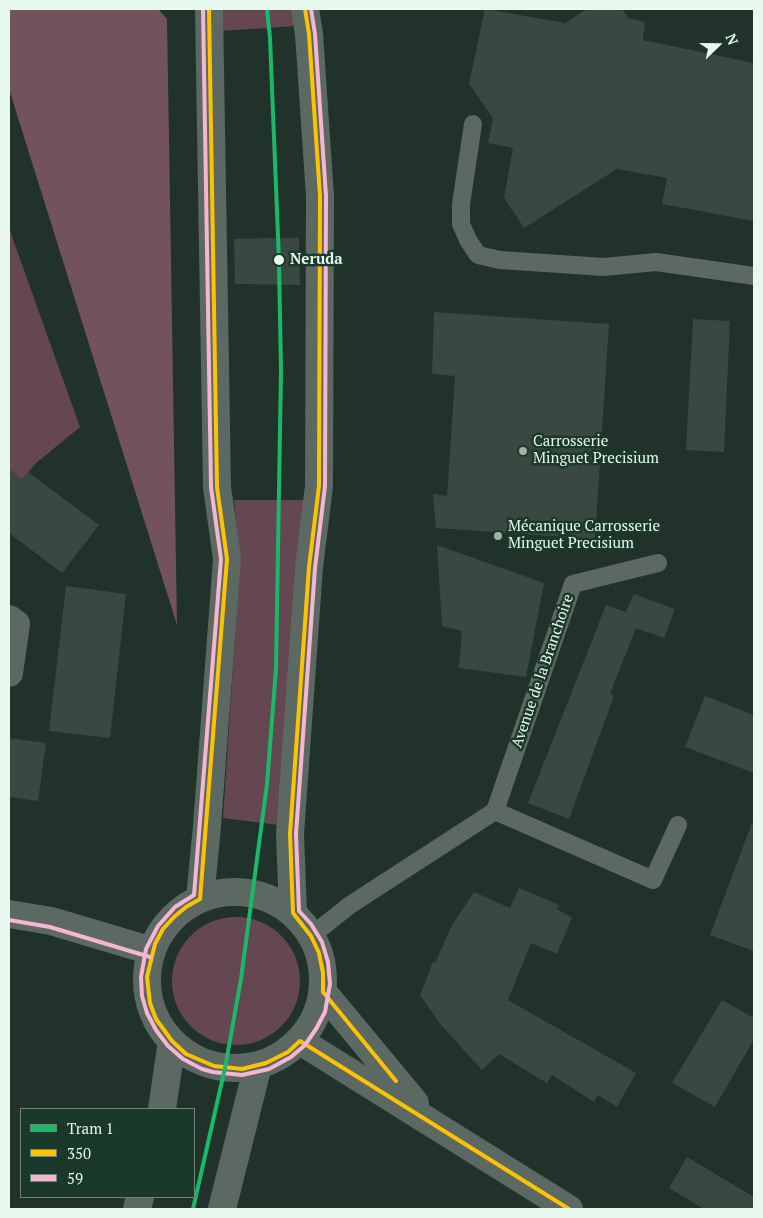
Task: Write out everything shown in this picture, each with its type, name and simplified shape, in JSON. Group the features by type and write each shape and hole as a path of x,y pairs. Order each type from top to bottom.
{"street":[{"path":"200,899 226,559 217,487 209,9"},
{"path":"293,913 290,834 309,567 319,486 320,196 306,9"},
{"path":"9,619 16,624 9,674"},
{"path":"243,892 267,898 293,913 312,936 324,973 319,1010 300,1041 281,1056 258,1065 233,1069 214,1066 186,1054 172,1041 156,1019 148,995 147,977 152,951 163,929 186,907 200,899 216,894 243,892"},
{"path":"9,914 51,921 152,951"},
{"path":"322,992 430,1122"},
{"path":"162,1108 172,1041"},
{"path":"300,1041 569,1209"},
{"path":"222,1209 258,1065"}],"lane":[{"path":"473,124 460,204 461,224 468,240 478,255 500,260 604,267 656,262 754,276"},
{"name":"Avenue de la Branchoire","path":"495,810 573,584 658,563"},
{"path":"312,936 350,905 495,810 653,880 678,825"}],"shaded area":[{"path":"9,9 158,9 167,19 177,625 9,89"},
{"path":"223,9 292,9 296,26 221,31"},
{"path":"9,228 80,427 35,464 22,480 9,469"},
{"path":"234,500 306,500 295,568 288,714 279,825 223,818 240,564"},
{"path":"236,917 260,922 281,936 295,957 300,981 295,1005 281,1026 260,1040 236,1045 212,1040 191,1026 177,1005 172,981 177,957 191,936 212,922"}],"building":[{"path":"485,9 565,23 587,9 622,9 628,18 645,22 643,40 754,63 754,221 662,204 667,178 617,169 524,228 504,198 513,148 488,143 493,118 469,84"},
{"path":"299,238 300,285 235,284 234,239"},
{"path":"434,312 609,324 595,539 436,528 433,494 447,496 455,376 432,374"},
{"path":"693,319 730,321 724,452 686,450"},
{"path":"9,469 22,480 28,472 99,525 62,573 9,533"},
{"path":"437,545 544,583 526,677 459,668 462,631 442,626"},
{"path":"66,586 126,594 110,738 49,731"},
{"path":"634,594 675,609 664,638 636,628 610,694 614,696 569,819 528,803 606,605 626,612"},
{"path":"705,696 754,715 754,773 685,747"},
{"path":"9,738 46,743 38,801 9,797"},
{"path":"752,823 754,824 754,951 710,935"},
{"path":"519,888 559,905 557,909 572,918 557,954 531,943 508,1000 636,1073 617,1107 598,1095 594,1102 552,1075 547,1083 499,1054 482,1070 441,1025 420,995 433,962 435,963 452,925 474,892 510,908"},
{"path":"722,1000 754,1018 754,1039 715,1107 672,1083"},
{"path":"687,1157 754,1197 754,1209 704,1209 669,1188"}],"tram line":[{"name":"1","path":"193,1209 225,1068 241,979 267,784 276,669 281,371 279,261 270,38 267,9"}],"transit line":[{"name":"59","path":"203,9 211,487 221,559 194,895 175,907 158,926 146,949 141,977 142,996 147,1013 156,1030 168,1046 183,1059 202,1069 242,1075 269,1069 291,1057 305,1045 325,1012 330,984 328,962 322,942 311,924 299,911 296,834 315,568 325,486 326,196 315,34 311,9"},
{"name":"350","path":"209,9 217,487 227,559 200,899 174,917 163,929 155,944 147,977 150,1003 156,1019 172,1041 186,1054 214,1066 242,1069 266,1063 288,1052 300,1041 569,1209"},
{"name":"350","path":"305,9 309,34 320,196 319,486 309,567 290,834 293,913 311,936 319,953 323,973 323,992 396,1081"},
{"name":"59","path":"9,920 50,927 150,957"}],"place":[{"name":"Neruda","path":"279,260"},
{"name":"Carrosserie Minguet Precisium","path":"523,451"},
{"name":"Mécanique Carrosserie Minguet Precisium","path":"498,536"}]}
